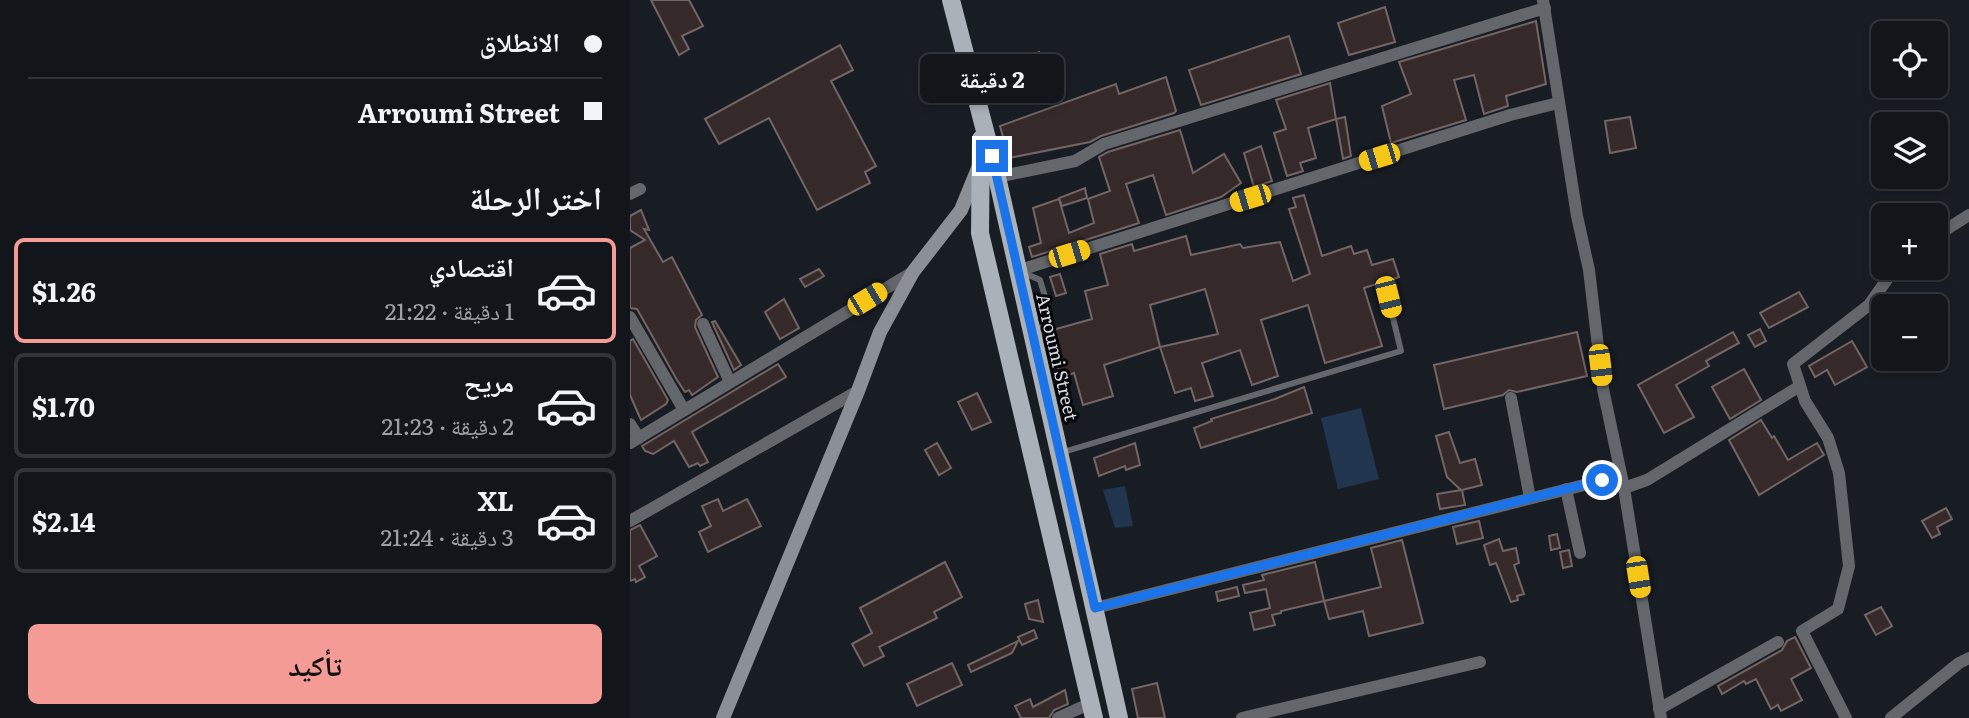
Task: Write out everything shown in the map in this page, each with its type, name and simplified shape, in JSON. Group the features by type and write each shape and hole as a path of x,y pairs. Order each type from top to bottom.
{"main road":[{"path":"951,0 982,115 981,233 1093,711"},
{"name":"Arroumi Street","path":"982,115 1119,718"},
{"path":"723,718 880,332 913,272 961,210 981,162"}],"street":[{"path":"997,177 1075,160 1104,145 1544,4 1577,216 1589,270 1603,388 1622,482 1660,714 1778,642"},
{"path":"1017,271 1510,115 1559,103"},
{"path":"1948,228 1969,215"},
{"path":"630,424 634,441 913,272"},
{"path":"1846,718 1802,631 1838,609 1849,566 1839,473 1829,438 1805,401 1793,364 1868,305 1886,280"},
{"path":"630,317 684,410"},
{"path":"703,324 730,382"},
{"path":"1095,608 1566,489 1647,480 1800,386"},
{"path":"630,520 858,391"},
{"path":"1511,398 1530,498"},
{"path":"1566,489 1580,553"},
{"path":"1891,718 1959,663 1969,658"},
{"path":"1242,718 1480,662"},
{"path":"1058,718 1093,711"}],"lane":[{"path":"1059,454 1401,351 1388,297"}],"shaded area":[{"path":"1361,408 1379,479 1338,489 1321,418"},
{"path":"1125,486 1133,526 1115,528 1103,490"}],"building":[{"path":"651,0 689,0 703,26 682,36 689,49 679,55"},
{"path":"1385,7 1395,42 1349,55 1338,23"},
{"path":"1536,21 1546,84 1506,96 1508,106 1484,114 1474,75 1454,80 1466,120 1391,143 1382,106 1411,94 1399,62"},
{"path":"1289,36 1301,74 1201,105 1189,70"},
{"path":"840,45 853,70 831,81 876,166 865,172 870,183 817,210 769,118 719,144 705,119"},
{"path":"1039,52 1045,86 994,98 987,72"},
{"path":"1166,77 1176,111 1174,113 1090,142 1009,158 1000,126 1116,84 1119,94"},
{"path":"1330,83 1336,119 1308,128 1316,158 1300,163 1303,171 1287,176 1274,133 1286,129 1276,100"},
{"path":"1345,117 1351,156 1343,159 1336,119"},
{"path":"1630,117 1636,148 1610,153 1605,121"},
{"path":"1180,130 1193,173 1224,154 1241,183 1221,197 1166,215 1153,175 1126,184 1139,223 1032,257 1029,247 1041,243 1033,208 1059,199 1069,233 1094,223 1088,199 1110,191 1099,157"},
{"path":"1261,146 1272,181 1254,187 1244,153"},
{"path":"1085,188 1087,198 1062,206 1059,198"},
{"path":"1304,195 1322,256 1351,246 1354,254 1367,250 1372,265 1393,259 1399,277 1364,288 1382,346 1325,363 1308,305 1261,320 1278,376 1252,385 1240,350 1202,363 1213,396 1195,401 1191,388 1175,393 1160,347 1104,365 1113,396 1083,405 1074,373 1060,378 1049,331 1092,319 1085,291 1108,285 1100,254 1132,244 1134,251 1186,236 1191,255 1240,244 1243,248 1280,242 1293,281 1310,274 1289,209 1296,207 1293,198","holes":["1205,289 1218,334 1160,347 1150,305"]},
{"path":"641,210 649,230 644,229 663,262 672,257 702,315 696,320 695,327 718,377 692,395 689,390 685,392 677,380 637,309 630,308 630,248 645,240 630,230 630,216"},
{"path":"819,269 824,276 805,287 800,279"},
{"path":"1060,274 1066,293 1056,296 1050,277"},
{"path":"1799,292 1808,307 1769,328 1760,313"},
{"path":"784,299 799,328 780,339 765,312"},
{"path":"715,321 741,365 734,370 712,322"},
{"path":"1760,329 1766,341 1755,347 1748,335"},
{"path":"1577,332 1587,376 1517,392 1509,390 1503,395 1444,409 1434,365"},
{"path":"1733,332 1739,343 1706,361 1709,366 1676,385 1694,417 1664,433 1638,385"},
{"path":"633,339 668,400 641,420 630,395 630,341"},
{"path":"1852,341 1867,367 1835,385 1827,370 1815,377 1809,366"},
{"path":"778,364 786,377 692,432 708,462 689,467 674,441 653,454 645,451 642,446"},
{"path":"1744,369 1761,400 1730,419 1712,387"},
{"path":"1304,387 1312,413 1201,448 1194,428 1212,421 1211,419"},
{"path":"977,393 991,422 972,430 958,402"},
{"path":"1761,420 1788,460 1817,443 1824,455 1759,495 1729,440"},
{"path":"1449,432 1460,463 1475,459 1482,485 1462,490 1465,505 1440,509 1437,494 1461,490 1447,477 1436,436"},
{"path":"937,443 951,468 939,475 925,450"},
{"path":"1135,443 1140,465 1126,470 1125,466 1099,476 1094,458"},
{"path":"718,499 723,511 747,499 761,526 708,552 699,532 711,526 702,506"},
{"path":"1946,508 1952,519 1937,527 1940,534 1932,538 1922,521"},
{"path":"1479,521 1483,538 1457,544 1453,527"},
{"path":"640,525 657,556 639,566 645,577 636,582 635,579 630,581 630,530"},
{"path":"1557,534 1560,548 1551,550 1549,536"},
{"path":"1499,539 1503,551 1516,548 1519,563 1514,565 1524,594 1511,602 1496,563 1490,565 1484,545"},
{"path":"1402,540 1423,623 1369,636 1363,611 1329,619 1324,601 1381,587 1371,548"},
{"path":"1569,550 1572,566 1563,568 1560,552"},
{"path":"945,562 962,597 934,612 937,618 879,647 884,656 864,666 852,644 872,633 860,608"},
{"path":"1315,562 1324,601 1281,611 1272,615 1275,625 1254,630 1250,613 1270,608 1266,589 1245,593 1243,585 1264,580 1262,575"},
{"path":"1237,587 1239,596 1218,601 1216,592"},
{"path":"1038,600 1043,622 1029,619 1025,604"},
{"path":"1881,607 1892,626 1876,635 1865,615"},
{"path":"1034,630 1037,638 1022,645 1018,637"},
{"path":"1795,637 1811,668 1791,679 1802,700 1781,711 1778,705 1771,709 1756,679 1746,684 1744,681 1722,694 1718,686 1782,650 1787,641"},
{"path":"1018,641 1012,653 971,672 968,665"},
{"path":"952,663 962,685 917,706 907,684"},
{"path":"1157,683 1165,718 1138,718 1132,689"},
{"path":"1065,690 1068,704 1054,710 1049,718 1021,718 1015,706 1030,699 1033,707"}],"route":[{"path":"992,156 1095,608 1602,480"}]}
